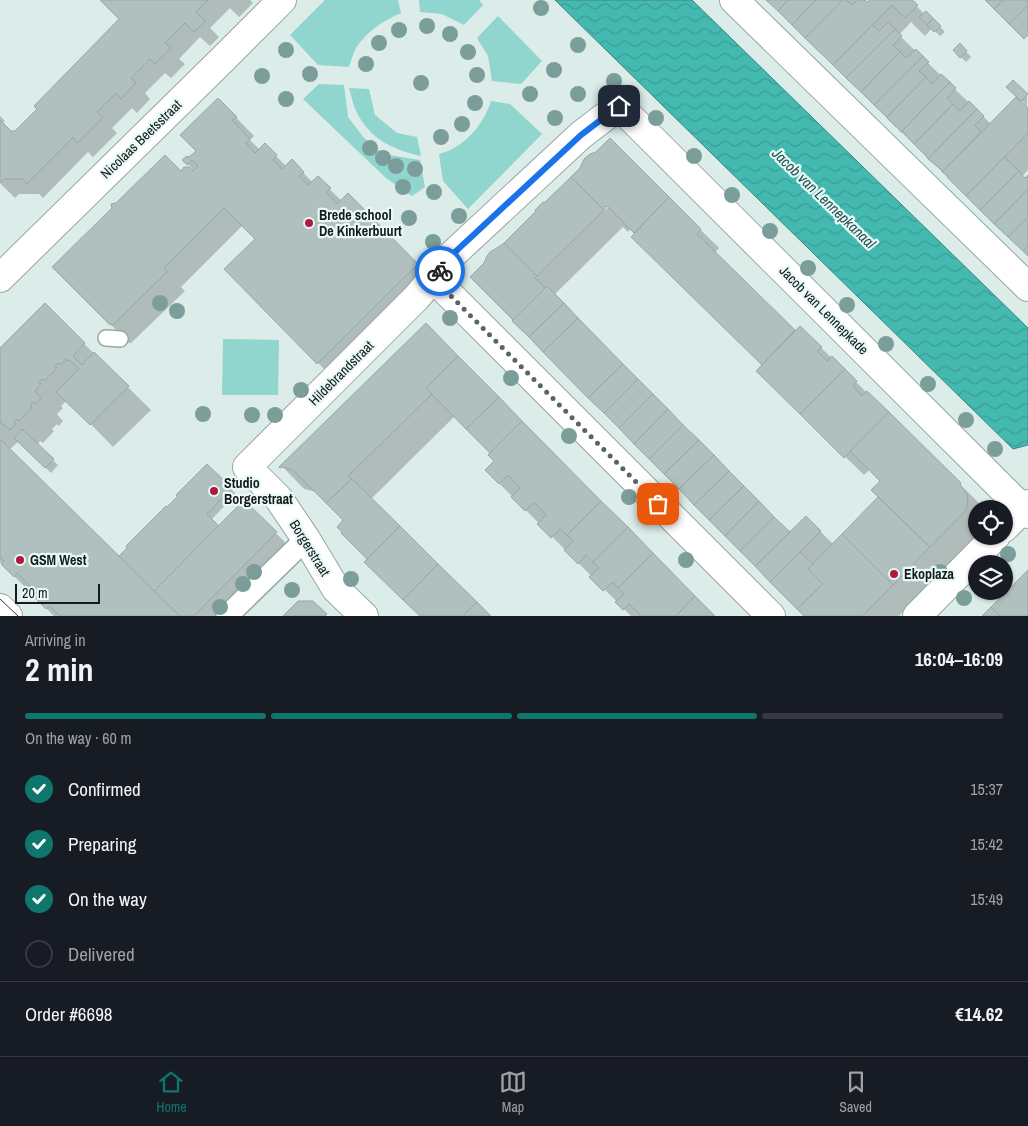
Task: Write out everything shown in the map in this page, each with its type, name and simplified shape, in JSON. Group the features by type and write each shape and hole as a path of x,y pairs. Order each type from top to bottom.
{"street":[{"name":"Nicolaas Beetsstraat","path":"0,278 11,250 220,62 282,0"},
{"path":"734,0 1028,287"},
{"name":"Hildebrandstraat","path":"245,460 410,304 461,246 581,135 619,106"},
{"name":"Jacob van Lennepkade","path":"619,106 1026,509"},
{"path":"433,278 771,616"},
{"name":"Borgerstraat","path":"245,460 279,499 336,589 364,616"},
{"path":"1013,520 1026,509"},
{"path":"227,616 306,539"},
{"path":"917,616 987,545"},
{"path":"0,608 8,616"}],"shaded area":[{"path":"325,0 398,0 401,13 382,23 365,36 356,48 349,67 318,65 290,35"},
{"path":"419,0 479,0 483,5 464,25 442,14 420,12"},
{"path":"498,16 542,61 521,84 492,81 488,56 477,38"},
{"path":"319,84 344,85 348,117 364,138 383,154 420,160 425,187 412,196 386,178 303,99"},
{"path":"349,88 369,89 375,115 397,133 417,137 421,156 400,150 375,136 356,111"},
{"path":"491,101 510,104 542,134 468,209 443,181 439,154 461,144 472,134 481,122"},
{"path":"223,339 279,340 278,395 222,395"}],"water":[{"name":"Jacob van Lennepkanaal","path":"555,0 692,0 1028,328 1028,445 1013,449"}],"building":[{"path":"100,0 208,0 196,12 205,21 194,32 185,23 165,43 171,48 155,64 150,59 131,78 136,83 121,99 116,93 97,112 103,117 77,143 73,137 27,184 23,179 4,179 0,183 0,120 11,131 15,131 37,109 34,106 119,19"},
{"path":"766,0 788,0 778,11"},
{"path":"788,0 816,0 792,25 778,11"},
{"path":"816,0 843,0 805,38 792,25"},
{"path":"843,0 852,5 857,0 865,0 867,2 870,0 912,0 918,5 905,18 892,5 833,65 805,38"},
{"path":"985,0 1003,0 994,9"},
{"path":"1003,0 1028,0 1028,5 1009,24 994,9"},
{"path":"1028,5 1028,35 1024,39 1009,24"},
{"path":"926,11 933,18 927,25 919,17"},
{"path":"933,18 941,26 934,32 927,25"},
{"path":"888,22 895,29 846,78 833,65 872,25 879,31"},
{"path":"895,29 902,36 893,45 900,52 861,92 846,78"},
{"path":"960,43 967,51 960,58 953,50"},
{"path":"916,49 923,56 874,105 861,92 900,52 906,58"},
{"path":"923,56 929,62 919,71 926,77 887,117 874,105"},
{"path":"941,74 950,82 901,132 887,117 926,77 932,84"},
{"path":"1013,80 1028,94 1021,101 1006,87"},
{"path":"950,82 956,88 947,98 953,104 914,144 901,132"},
{"path":"1016,97 1028,108 1028,133 966,196 942,172"},
{"name":"Brede school De Kinkerbuurt","path":"218,98 237,117 232,120 250,139 246,143 255,153 265,143 277,155 273,160 282,169 292,159 304,172 299,176 308,185 318,176 331,188 326,192 337,204 348,193 418,264 317,364 224,269 255,239 224,208 164,268 167,272 113,325 109,324 52,267 112,208 111,204 116,203 165,155 181,171 184,167 189,167 193,171 198,166 192,160 187,165 182,160 196,151 180,135"},
{"path":"969,101 977,109 928,159 914,144 953,104 960,111"},
{"path":"977,109 984,116 975,125 981,132 942,172 928,159"},
{"path":"610,138 669,197 634,233 607,206 604,210 571,177 580,168 585,158 596,152"},
{"path":"1004,157 1019,171 980,210 966,196"},
{"path":"1019,171 1025,178 1028,175 1028,189 994,224 980,210"},
{"path":"571,177 604,210 537,276 504,243 543,202"},
{"path":"1028,189 1028,217 1008,237 994,224"},
{"path":"669,197 701,229 697,234 795,330 762,365 631,237"},
{"path":"1028,217 1028,246 1023,251 1008,237"},
{"path":"504,243 537,276 535,278 545,288 513,320 470,277 484,263 490,252"},
{"path":"1028,246 1028,256 1023,251"},
{"path":"547,286 564,303 529,337 512,321"},
{"path":"45,303 85,343 73,356 82,365 94,352 129,386 90,425 56,392 79,369 66,359 60,365 58,363 55,366 57,368 44,381 42,379 39,382 41,384 35,391 41,398 35,404 33,402 30,405 32,407 19,421 17,419 14,422 16,424 10,430 0,422 0,348"},
{"path":"564,303 578,318 543,352 529,337"},
{"path":"578,318 623,364 588,398 543,352"},
{"path":"426,323 458,356 426,388 432,394 348,476 352,479 326,503 293,470 279,467"},
{"path":"800,326 822,347 817,351 827,361 832,356 845,369 800,414 756,371"},
{"path":"458,356 499,397 466,429 426,388"},
{"path":"623,364 638,379 604,413 588,398"},
{"path":"845,369 857,381 853,386 862,396 867,391 889,412 844,458 800,414"},
{"path":"638,379 653,394 619,428 604,413"},
{"path":"653,394 668,409 634,444 619,428"},
{"path":"499,397 522,421 490,453 466,429"},
{"path":"668,409 683,425 649,459 634,444"},
{"path":"889,412 961,483 960,485 967,494 968,503 965,511 930,547 871,490 880,481 850,451"},
{"path":"522,421 601,501 567,535 560,529 551,538 537,524 546,515 534,502 525,511 511,497 520,488 508,475 499,484 485,470 494,461 488,455"},
{"path":"683,425 699,440 664,474 649,459"},
{"path":"22,429 54,459 45,468 14,438"},
{"path":"0,439 180,616 60,616 49,606 46,609 33,596 37,593 17,573 14,577 1,564 4,561 0,557"},
{"path":"699,440 714,455 679,489 664,474"},
{"path":"714,455 729,471 694,505 679,489"},
{"path":"207,464 232,488 207,514 219,526 154,591 119,556 127,548 126,546 178,496 176,495"},
{"path":"729,471 744,486 709,520 694,505"},
{"path":"352,479 400,526 367,559 341,533 337,527 343,520 326,503"},
{"path":"744,486 759,501 725,536 709,520"},
{"path":"878,497 930,547 893,585 842,534"},
{"path":"244,500 277,532 194,616 180,616 154,591"},
{"path":"601,501 628,527 593,562 586,555 578,564 564,550 573,541 567,535"},
{"path":"759,501 774,517 740,551 725,536"},
{"path":"806,516 821,531 770,582 755,566"},
{"path":"774,517 790,532 755,566 740,551"},
{"path":"400,526 438,564 403,600 364,562"},
{"path":"628,527 653,553 618,588 613,582 603,591 589,577 599,568 593,562"},
{"path":"842,534 893,585 862,616 804,616 797,609 823,584 808,569"},
{"path":"800,552 813,564 808,569 823,584 797,609 770,582"},
{"path":"653,553 695,596 676,616 641,616 629,604 623,610 615,602 624,594 618,588"},
{"path":"438,564 477,602 463,616 420,616 403,600"},
{"path":"1028,570 1028,616 1000,616 991,607 998,600 1013,600 1013,585"},
{"path":"695,596 715,616 676,616"},
{"path":"298,601 313,601 327,614 325,616 283,616"},
{"path":"477,602 491,616 463,616"},
{"path":"991,607 1000,616 982,616"}],"tram line":[{"path":"0,599 18,616"}],"way so far":[{"path":"440,271 433,278 658,504"}],"place":[{"name":"Brede school De Kinkerbuurt","path":"309,223"},
{"name":"Studio Borgerstraat","path":"214,491"},
{"name":"GSM West","path":"20,560"},
{"name":"Ekoplaza","path":"894,574"}],"route":[{"path":"440,271 454,253 581,135 619,106"}]}
